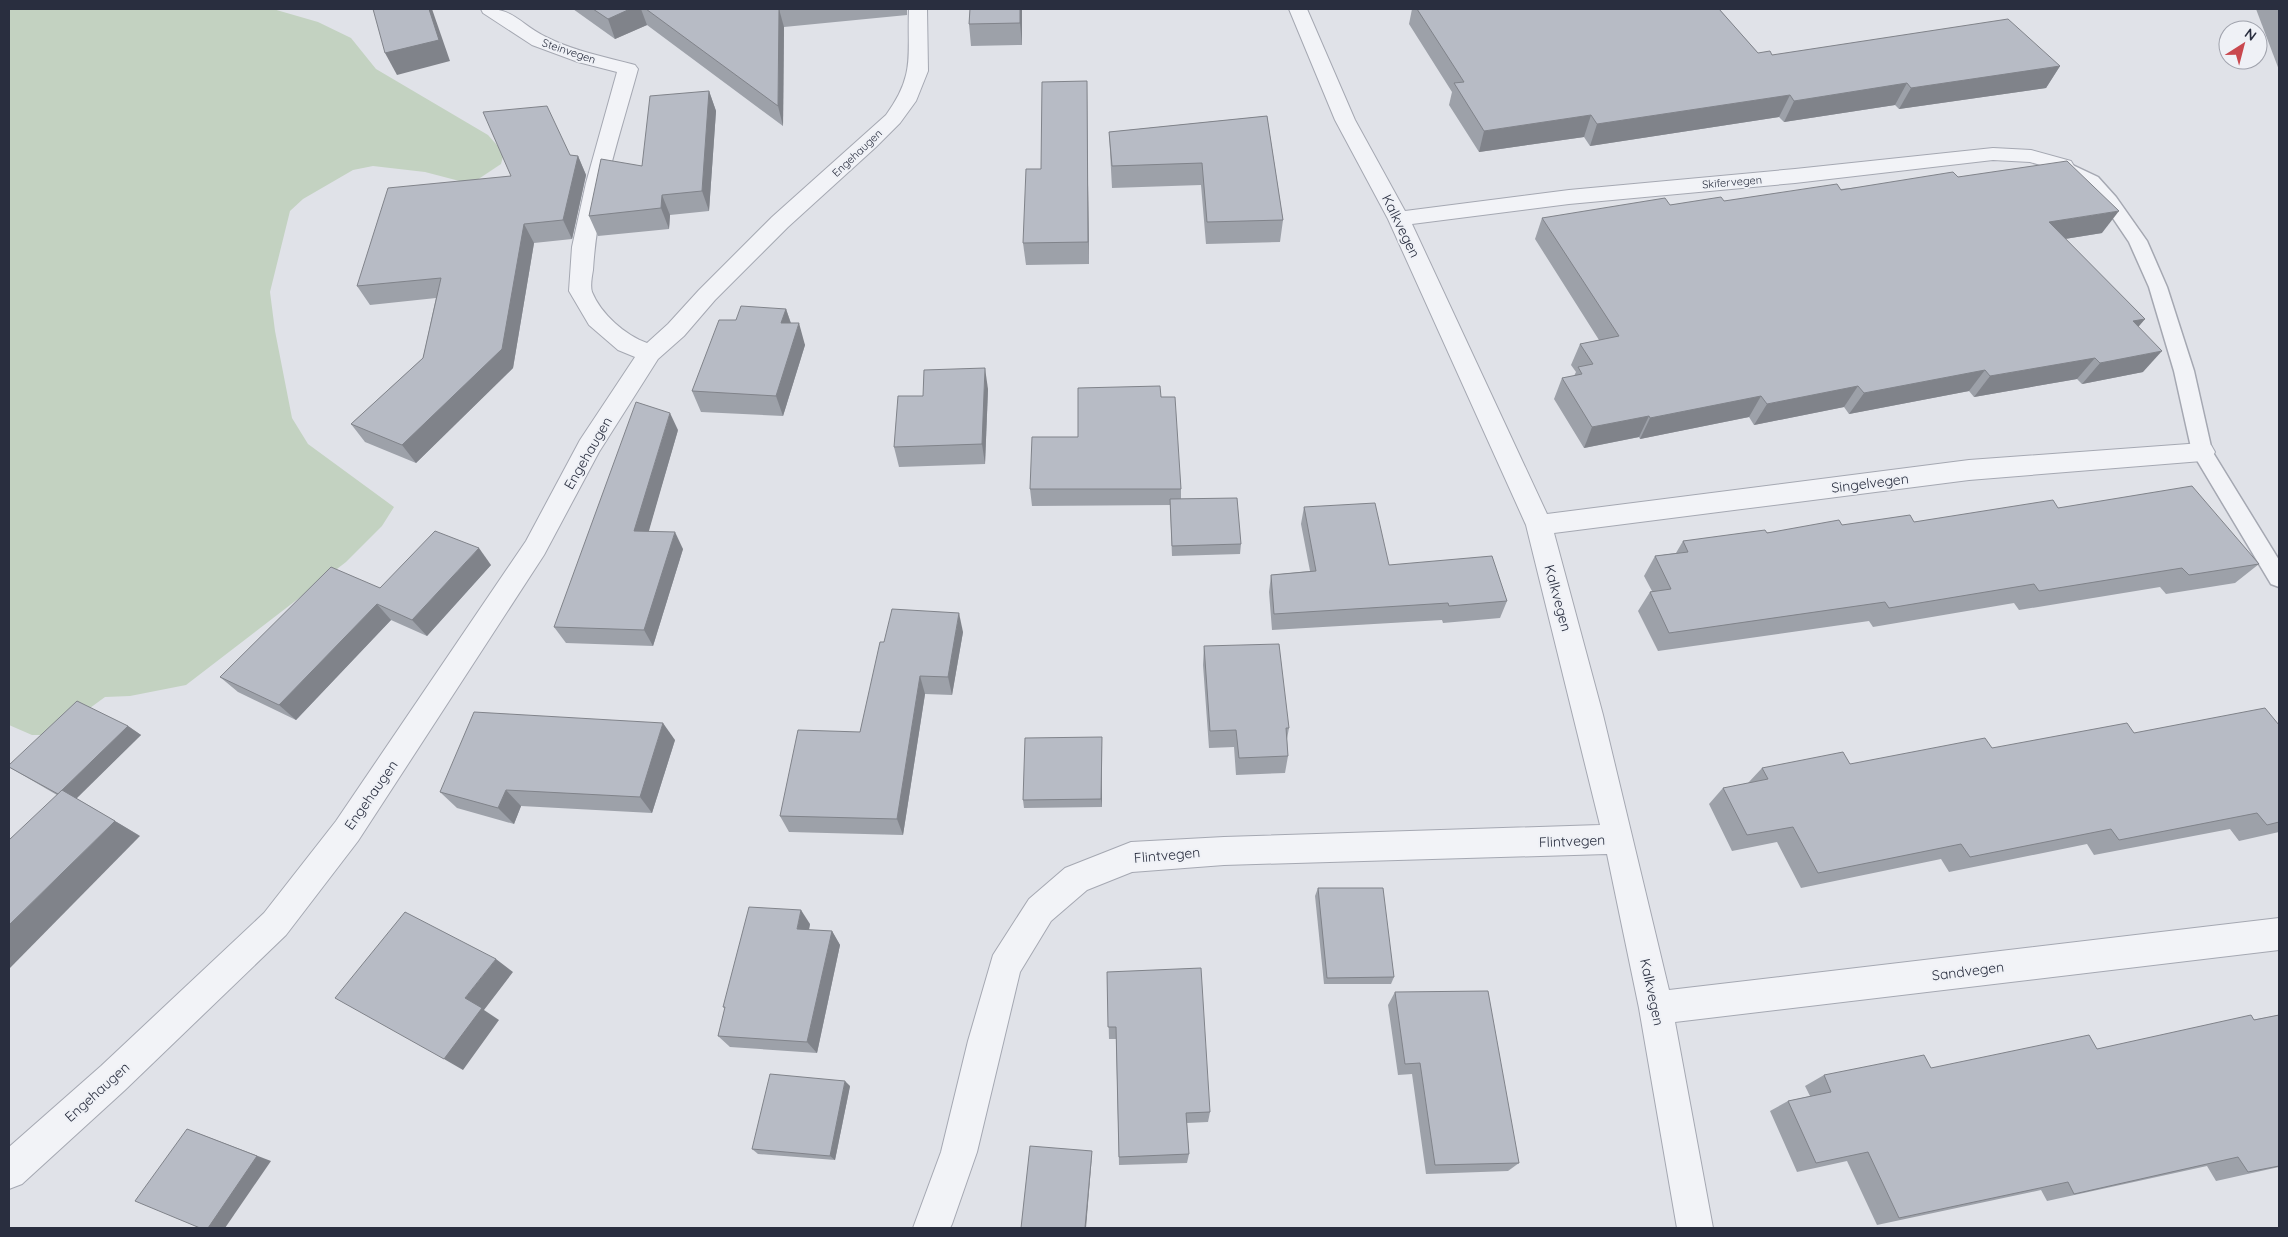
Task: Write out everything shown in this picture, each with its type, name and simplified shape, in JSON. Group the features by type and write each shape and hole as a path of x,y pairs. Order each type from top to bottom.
{"street":[{"name":"Steinvegen","path":"490,9 539,41 585,58 628,69 596,183 583,247 580,292 597,320 626,344 650,353"},
{"name":"Engehaugen","path":"9,1171 120,1072 275,924 347,831 535,548 589,447 650,353 676,330 707,295 780,222 869,143 893,119 909,97 918,72 918,9"},
{"name":"Kalkvegen","path":"1298,9 1301,20 1345,120 1399,219 1539,525 1589,715 1619,839 1656,1008 1695,1228"},
{"name":"Skifervegen","path":"1399,219 1569,197 1795,176 1993,154 2032,156 2064,166"},
{"name":"Singelvegen","path":"1539,525 1970,470 2202,452"},
{"name":"Flintvegen","path":"931,1228 939,1211 959,1152 984,1041 1005,966 1040,910 1076,879 1131,856 1233,850 1619,839"},
{"name":"Sandvegen","path":"1656,1008 2279,934"}],"lane":[{"path":"2064,166 2092,181 2110,201 2138,241 2161,296 2184,371 2202,452 2279,578"}],"green space":[{"path":"9,9 273,9 318,22 351,38 376,69 488,135 504,153 501,164 471,184 425,172 373,166 353,170 303,199 290,211 270,292 275,331 292,418 308,444 394,507 382,526 346,562 186,685 130,696 105,697 53,735 32,735 9,725"}],"building":[{"path":"373,9 429,9 439,40 385,53"},
{"path":"593,9 630,9 608,19"},
{"path":"646,9 779,9 778,106"},
{"path":"970,9 1020,9 1020,23 969,24"},
{"path":"1417,9 1719,9 1758,53 1770,51 1772,55 2008,19 2060,66 1911,88 1907,83 1794,101 1790,95 1597,124 1591,115 1484,131 1454,83 1464,82"},
{"path":"1087,81 1088,242 1023,243 1026,169 1041,169 1042,82"},
{"path":"709,91 702,191 662,195 661,208 589,216 601,159 642,166 650,96"},
{"path":"547,106 570,155 578,156 563,220 524,224 502,349 402,445 351,424 423,358 441,278 357,286 388,188 511,176 483,112"},
{"path":"1267,116 1283,220 1207,222 1202,163 1112,166 1109,132"},
{"path":"2067,161 2119,211 2049,222 2145,319 2133,321 2162,351 2100,363 2095,358 1990,376 1985,370 1864,393 1858,386 1767,404 1761,396 1650,418 1649,416 1592,427 1562,378 1582,374 1578,367 1593,364 1580,344 1619,336 1542,218 1665,198 1670,205 1721,197 1724,201 1837,184 1841,190 1953,172 1958,177"},
{"path":"741,306 786,309 781,323 799,323 776,396 692,391 719,320 736,320"},
{"path":"985,368 982,444 894,447 898,396 923,396 924,370"},
{"path":"1160,386 1161,397 1175,397 1181,489 1030,489 1032,437 1078,437 1078,388"},
{"path":"636,402 670,413 634,531 675,532 644,630 554,627"},
{"path":"2192,486 2259,564 2189,575 2182,568 2039,591 2034,584 1889,608 1885,602 1669,633 1650,592 1671,589 1655,556 1688,552 1683,541 1765,530 1767,533 1839,520 1842,525 1910,515 1914,522 2053,500 2058,508"},
{"path":"1237,498 1241,544 1172,546 1170,499"},
{"path":"1375,503 1389,565 1492,556 1507,601 1449,606 1448,603 1274,614 1271,575 1316,571 1304,507"},
{"path":"435,531 479,548 412,620 377,604 279,705 220,677 331,567 380,588"},
{"path":"892,609 959,613 948,677 920,676 897,819 780,816 798,730 860,732 880,642 884,642"},
{"path":"1279,644 1289,728 1286,728 1288,756 1239,758 1236,730 1210,731 1204,646"},
{"path":"77,701 128,726 58,794 9,767 9,765"},
{"path":"2265,708 2279,725 2279,822 2267,825 2257,813 2119,840 2111,829 1970,857 1961,844 1818,873 1793,827 1747,835 1723,788 1768,779 1762,768 1843,752 1850,764 1985,738 1992,748 2127,723 2134,733"},
{"path":"474,712 663,723 640,797 506,790 498,808 440,792"},
{"path":"1102,737 1101,799 1023,800 1025,738"},
{"path":"62,790 115,821 9,925 9,840"},
{"path":"1318,888 1383,888 1394,977 1327,978"},
{"path":"749,907 801,910 797,929 832,931 807,1042 718,1036 725,1007 723,1007"},
{"path":"405,912 496,959 465,998 482,1008 444,1059 335,998"},
{"path":"1201,968 1210,1112 1186,1113 1189,1154 1119,1157 1116,1027 1108,1027 1107,972"},
{"path":"1488,991 1519,1163 1435,1165 1420,1063 1405,1064 1395,992"},
{"path":"2251,1015 2254,1020 2279,1015 2279,1166 2248,1172 2238,1157 2074,1194 2068,1182 1899,1218 1868,1152 1816,1163 1788,1101 1831,1092 1824,1075 1924,1055 1931,1068 2089,1035 2097,1049"},
{"path":"770,1074 845,1081 830,1156 752,1149"},
{"path":"187,1129 257,1156 208,1228 200,1228 135,1201"},
{"path":"1030,1146 1092,1151 1085,1228 1021,1228"}]}
